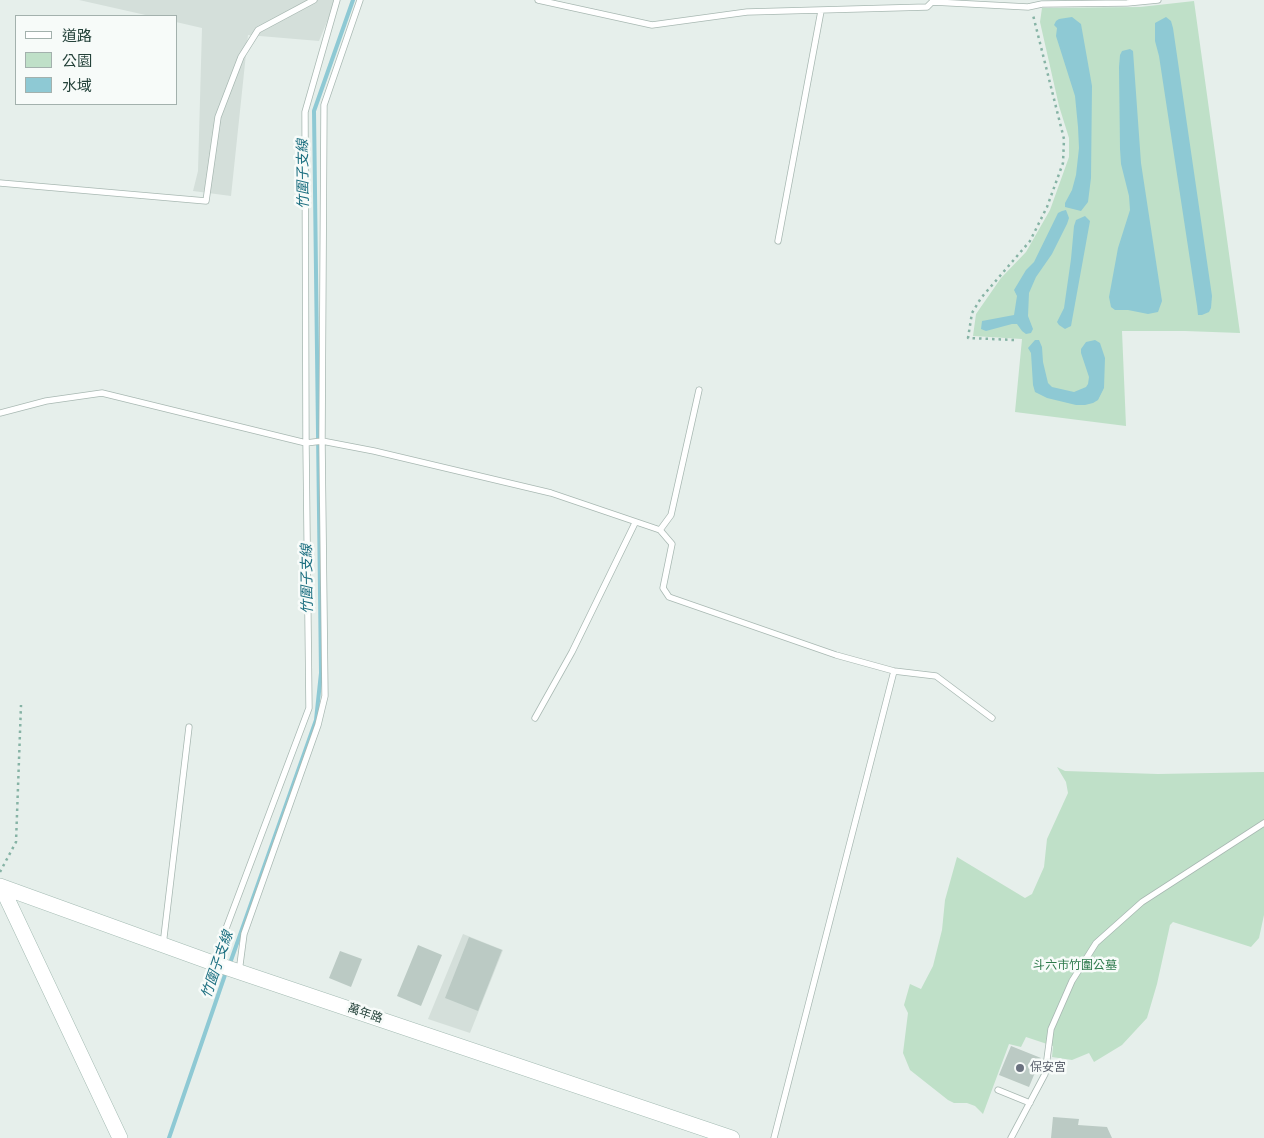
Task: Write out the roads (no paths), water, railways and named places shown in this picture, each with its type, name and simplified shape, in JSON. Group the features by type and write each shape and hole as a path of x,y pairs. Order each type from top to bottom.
{"street":[{"name":"萬年路","path":"1,887 239,972 732,1138"},
{"path":"1,887 120,1138"}],"lane":[{"path":"0,183 206,201 218,117 241,57 258,30 314,0"},
{"path":"213,963 309,708 305,112 338,0"},
{"path":"239,972 244,934 318,726 325,696 322,441 324,105 360,0"},
{"path":"538,0 652,25 747,12 927,7 934,1 1031,6 1158,0"},
{"path":"778,241 821,11"},
{"path":"660,530 671,515 699,390"},
{"path":"0,412 46,401 102,393 306,443 322,441 374,450 551,493 660,530 672,544 663,588 670,597 836,656 894,671 936,676 992,718"},
{"path":"534,718 572,652 636,523"},
{"path":"774,1138 894,671"},
{"path":"163,945 189,728"},
{"path":"1011,1138 1045,1074 1051,1029 1072,981 1096,943 1142,902 1264,823"},
{"path":"998,1090 1030,1103"}],"water":[{"path":"1072,17 1081,24 1092,86 1091,178 1088,202 1081,211 1065,207 1076,175 1079,148 1078,127 1075,96 1056,36 1057,28 1054,25 1059,19"},
{"path":"1166,17 1171,21 1173,28 1212,296 1209,312 1202,315 1198,315 1159,56 1155,41 1155,23"},
{"path":"1130,49 1133,51 1141,163 1162,301 1158,312 1148,314 1128,310 1115,310 1111,307 1109,297 1118,248 1130,210 1129,196 1121,164 1119,67 1122,51"},
{"path":"1066,210 1069,218 1067,224 1052,254 1036,277 1029,293 1028,316 1033,329 1031,333 1026,334 1017,324 986,331 981,329 982,321 1014,315 1017,296 1014,290 1026,270 1034,262 1058,213"},
{"path":"1085,216 1090,221 1071,326 1065,329 1057,322 1064,308 1074,226 1076,220"},
{"path":"1035,340 1039,340 1042,347 1048,383 1052,387 1074,392 1086,387 1088,384 1089,377 1081,349 1086,342 1095,340 1100,343 1105,358 1104,388 1098,400 1085,405 1076,405 1047,398 1035,392 1031,353 1028,348"}],"waterway":[{"name":"竹圍子支線","path":"229,966 316,720 321,673 314,111 353,0"},
{"name":"竹圍子支線","path":"169,1138 226,972"}],"place":[{"name":"保安宮","path":"1020,1068"}],"park label":[{"name":"斗六市竹圍公墓","path":"1075,966"}]}
